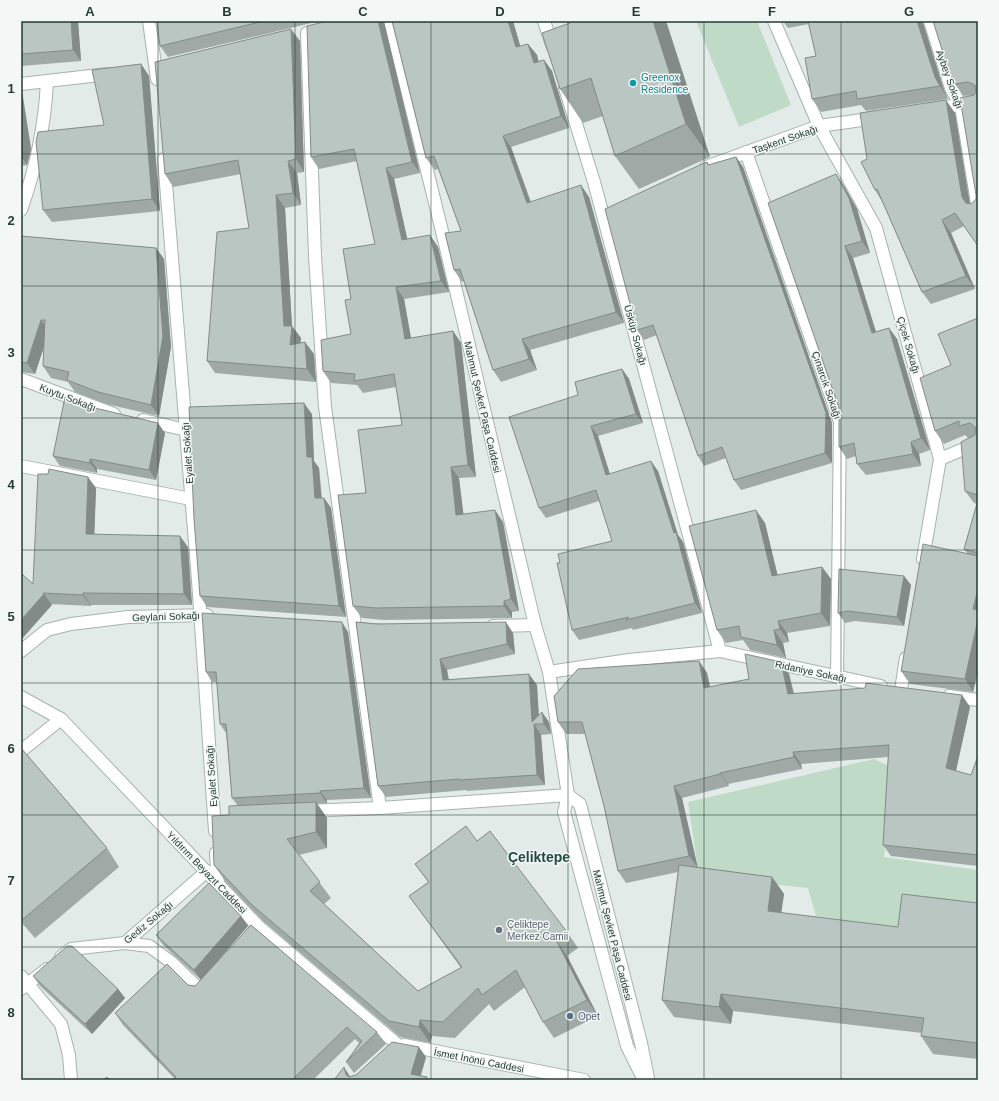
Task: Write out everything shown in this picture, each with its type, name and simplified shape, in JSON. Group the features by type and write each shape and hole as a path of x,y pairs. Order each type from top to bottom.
{"street":[{"path":"149,21 160,67 158,92"},
{"name":"Mahmut Şevket Paşa Caddesi","path":"390,21 535,625 549,672 568,795 564,812 627,1046 644,1080"},
{"path":"544,21 555,58"},
{"name":"Çiçek Sokağı","path":"774,21 819,126 876,228 940,459 921,574"},
{"name":"Aybey Sokağı","path":"930,21 951,88 961,106 978,208"},
{"path":"292,36 322,29"},
{"path":"306,33 315,256 325,407 380,808"},
{"path":"141,70 160,67"},
{"path":"21,84 117,73"},
{"name":"Üsküp Sokağı","path":"562,80 603,214 720,652"},
{"path":"21,210 37,161 44,125 47,81"},
{"path":"922,111 961,106 978,102"},
{"name":"Taşkent Sokağı","path":"694,173 746,152 819,126 890,116"},
{"name":"Eyalet Sokağı","path":"163,146 200,614 218,885"},
{"name":"Çınarcık Sokağı","path":"746,152 840,422 837,677"},
{"path":"603,214 617,208"},
{"name":"Kuytu Sokağı","path":"21,379 104,411 186,430"},
{"path":"940,459 978,443"},
{"path":"21,466 191,499"},
{"name":"Geylani Sokağı","path":"21,652 47,630 71,624 128,617 200,614 215,615"},
{"path":"339,624 369,626"},
{"path":"479,626 535,625"},
{"path":"901,690 909,644"},
{"name":"Ridaniye Sokağı","path":"549,672 629,660 720,652 916,692"},
{"path":"940,695 978,700"},
{"name":"Yıldırım Beyazıt Caddesi","path":"21,697 61,719 258,926 397,1044"},
{"path":"21,751 61,719"},
{"path":"293,812 380,808 568,795"},
{"name":"Mahmut Şevket Paşa Caddesi","path":"568,795 580,804 641,1042 648,1080"},
{"path":"214,816 229,816"},
{"name":"Gediz Sokağı","path":"23,983 71,949 125,943 207,872"},
{"path":"248,938 258,926"},
{"path":"125,943 149,946 171,962 201,991 216,973"},
{"path":"23,983 61,1024 69,1055 71,1080"},
{"path":"386,1054 397,1044"},
{"name":"İsmet İnönü Caddesi","path":"397,1044 584,1080"}],"green space":[{"path":"696,21 757,21 791,105 739,127"},
{"path":"874,759 893,768 884,857 978,870 978,911 904,928 816,916 808,888 699,876 688,802"}],"building":[{"path":"21,21 71,21 73,50 21,54"},
{"path":"157,21 264,21 160,46"},
{"path":"328,21 378,21 412,162 386,168 402,240 430,235 441,281 396,287 405,339 453,331 468,465 451,467 456,515 495,510 511,599 504,601 504,606 376,608 353,606 338,495 366,493 358,430 402,425 394,374 354,381 355,374 323,371 321,340 351,334 345,300 351,299 343,249 375,244 354,149 311,157 307,26"},
{"path":"392,21 508,21 516,47 528,44 534,63 544,60 561,116 503,136 527,203 581,185 616,312 522,339 529,359 493,370 460,269 454,270 445,233 461,231 434,156 426,158"},
{"name":"Greenox Residence","path":"569,21 653,21 686,124 615,156 591,78 560,89 542,33 570,23"},
{"path":"808,21 917,21 935,77 940,86 857,99 856,91 812,99 805,58 816,56"},
{"path":"933,21 978,21 978,246 955,213 942,220 966,276 922,292 877,189 875,190 861,162 867,159 860,113 946,100 962,197 966,203 971,204 976,199 960,98 974,95 976,92 975,85 968,82 955,84 949,72"},
{"path":"291,29 296,159 288,161 293,193 276,195 284,326 292,326 290,345 305,342 307,369 207,361 217,232 249,228 238,160 165,174 155,62"},
{"path":"141,64 152,199 43,210 36,142 38,132 104,125 92,70"},
{"path":"21,127 23,138 21,145"},
{"path":"736,157 826,413 825,453 734,480 722,447 698,456 653,325 637,330 605,209 704,163 707,162 708,165"},
{"path":"836,174 849,198 862,241 845,246 872,333 889,328 921,438 911,442 913,454 857,464 854,443 839,447 839,408 768,203"},
{"path":"21,236 156,248 163,336 151,405 98,392 67,380 69,372 43,366 45,320 41,320 27,363 21,362"},
{"path":"978,318 978,495 965,491 961,442 975,435 976,428 970,423 959,426 959,421 935,431 920,378 951,365 938,334"},
{"path":"622,369 636,414 591,426 606,475 651,461 674,533 676,532 695,603 626,620 629,617 572,630 557,563 560,563 558,554 612,541 596,490 539,508 509,417 578,395 575,382"},
{"path":"65,397 95,408 158,423 149,470 90,459 90,463 53,456"},
{"path":"304,403 307,457 312,457 315,498 324,498 339,606 200,596 194,519 189,407"},
{"path":"49,469 88,477 86,534 180,536 184,594 83,593 83,595 43,593 44,594 21,620 21,573 33,584 38,474 48,474"},
{"path":"978,500 978,553 964,549"},
{"path":"756,510 772,576 822,567 821,613 778,621 780,629 774,630 777,645 741,637 739,626 717,630 689,526"},
{"path":"923,544 978,556 978,589 973,609 978,610 978,619 965,679 901,671"},
{"path":"839,569 904,576 897,617 848,611 838,613"},
{"path":"202,613 342,622 364,788 320,791 320,793 232,798 226,724 220,724 216,672 206,672"},
{"path":"356,622 377,624 506,622 507,644 440,659 443,680 529,674 532,722 542,712 544,724 534,724 537,775 459,779 378,786"},
{"path":"745,654 781,662 788,694 865,688 866,683 962,695 946,768 971,775 978,756 978,855 883,845 889,745 793,752 794,757 720,773 674,786 689,856 618,871 604,806 582,722 558,722 554,696 578,669 699,661 704,688 749,679"},
{"path":"21,748 107,848 22,920 21,919"},
{"path":"316,802 316,832 287,839 320,882 310,891 418,991 462,967 409,896 429,882 415,864 466,826 477,841 490,831 567,932 556,940 587,1000 543,1022 516,970 482,995 478,988 443,1022 420,1020 419,1027 389,1021 252,905 214,865 212,816 229,815 229,806"},
{"path":"679,865 772,877 768,911 898,927 902,894 978,903 978,1043 921,1036 924,1018 721,994 719,1007 662,1000"},
{"path":"209,883 241,916 194,970 156,935"},
{"path":"251,925 377,1032 346,1062 362,1041 347,1027 292,1080 172,1080 176,1077 115,1013 167,964 188,985 195,986"},
{"path":"67,946 72,946 118,989 85,1024 33,976"},
{"path":"392,1042 419,1047 411,1074 427,1077 424,1080 334,1080 344,1067 346,1075 349,1077 356,1075"},
{"path":"107,1077 110,1080 103,1080"}],"place":[{"name":"Greenox Residence","path":"633,83"},
{"name":"Çeliktepe Merkez Camii","path":"499,930"},
{"name":"Opet","path":"570,1016"}],"district":[{"name":"Çeliktepe","path":"539,857"}]}
